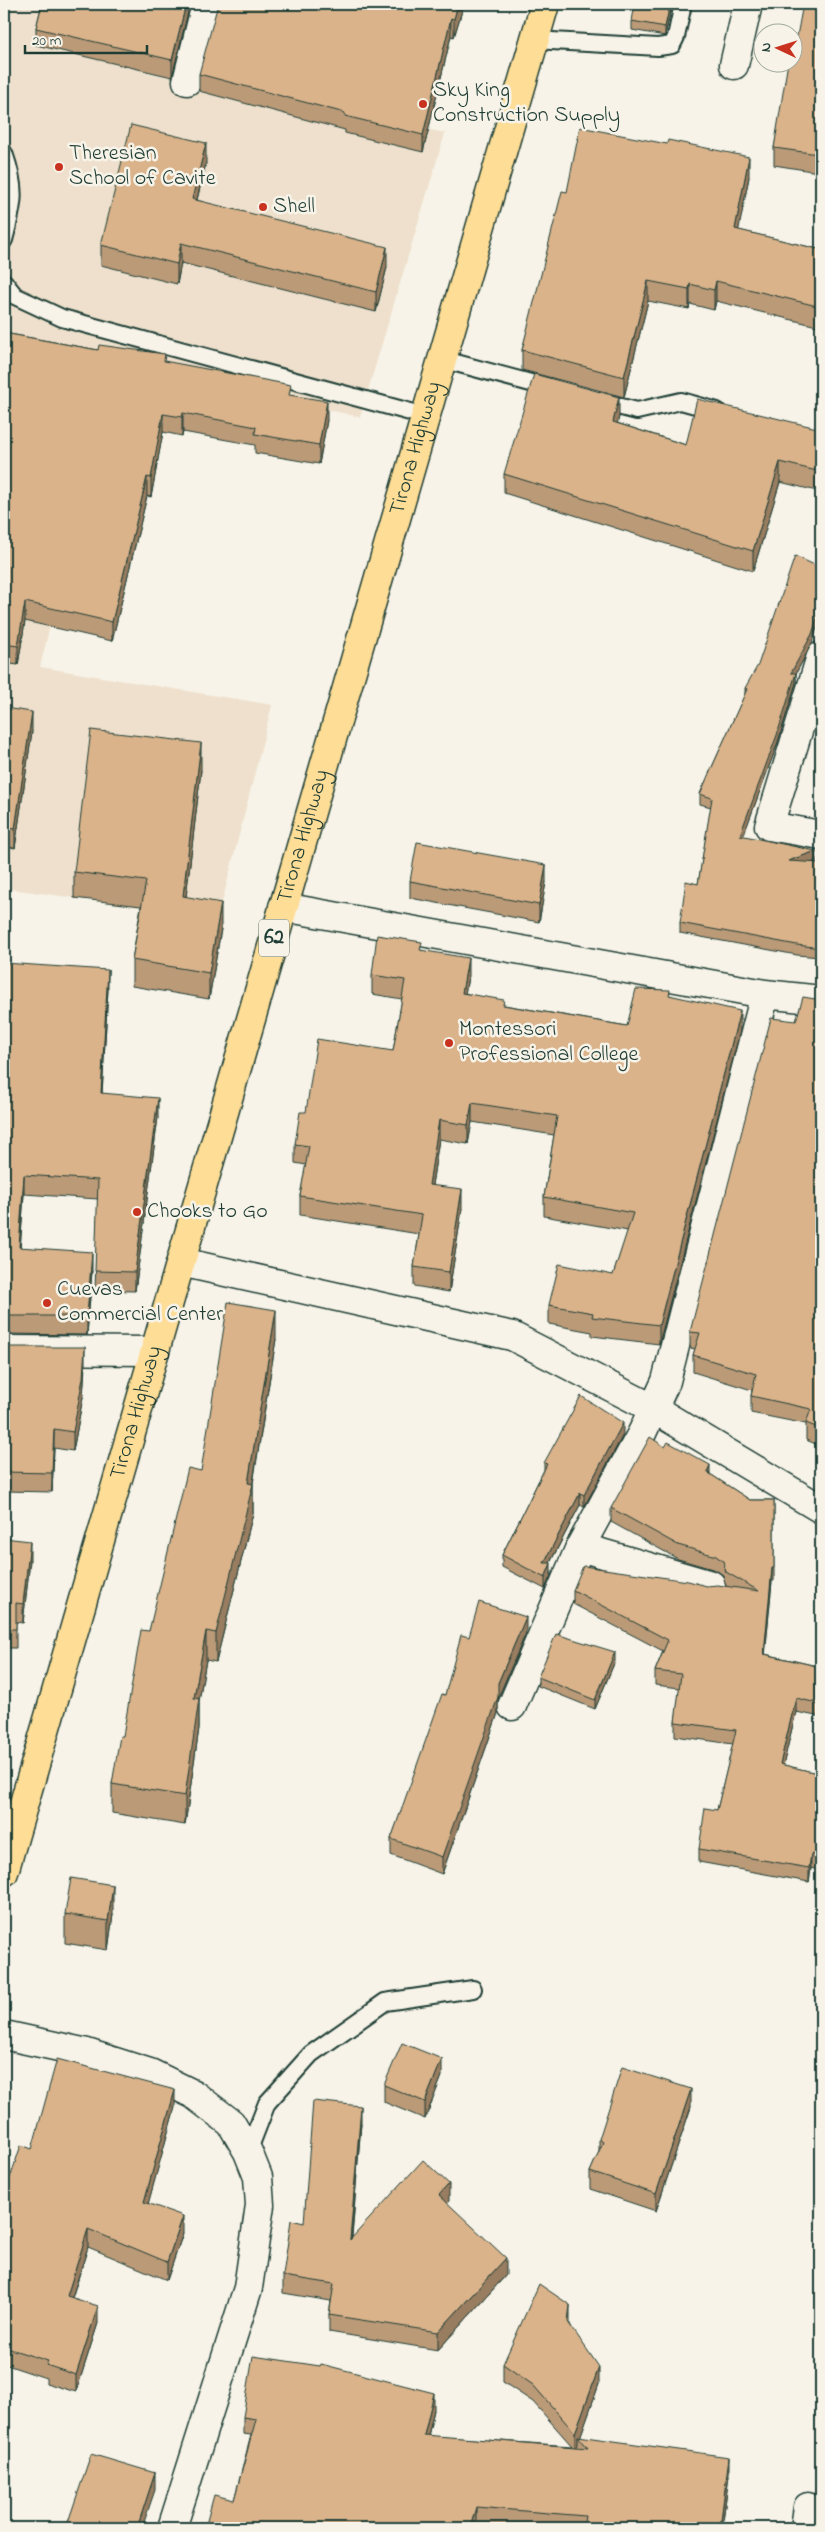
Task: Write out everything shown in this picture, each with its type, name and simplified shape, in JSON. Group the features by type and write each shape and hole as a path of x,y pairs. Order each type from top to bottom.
{"main road":[{"name":"Tirona Highway","path":"4,1872 545,4"}],"street":[{"path":"187,81 206,4"},
{"path":"734,65 748,4"},
{"path":"821,656 770,826 821,835"},
{"path":"283,907 765,994 821,1000"},
{"path":"512,1706 580,1547 654,1409 666,1381 765,994"},
{"path":"181,1262 512,1336 654,1409 821,1509"},
{"path":"4,1350 155,1351"},
{"path":"580,1547 711,1585"},
{"path":"4,2035 87,2053 150,2073 193,2094 231,2123 248,2152 258,2177 260,2205 248,2288 172,2528"}],"lane":[{"path":"534,40 658,47 672,44 676,37 683,4"},
{"path":"4,153 12,174 14,192 4,240"},
{"path":"4,282 15,296 62,318 425,416"},
{"path":"441,359 637,412 681,401 736,416"},
{"path":"248,2152 267,2103 311,2054 385,2002 473,1989"}],"shaded area":[{"path":"4,4 163,4 144,72 445,133 360,417 67,351 84,484 40,667 272,705 218,918 4,888"}],"building":[{"path":"42,4 186,4 172,60 36,28"},
{"path":"218,4 458,4 454,19 451,18 423,135 345,116 345,113 199,74"},
{"path":"635,4 670,4 665,27 632,21"},
{"path":"803,4 821,4 821,134 818,154 774,148 786,72 802,72 802,22 800,22"},
{"path":"131,125 206,143 192,199 387,247 376,292 181,243 177,264 101,245"},
{"path":"580,127 667,144 668,140 749,157 735,229 818,249 821,231 821,307 716,281 714,290 690,284 689,289 648,281 624,377 522,350 562,191 567,192"},
{"path":"4,333 98,350 99,345 165,354 164,361 291,385 289,395 327,401 319,445 255,434 256,427 183,413 182,417 163,414 151,478 147,477 112,622 25,602 18,646 4,644"},
{"path":"534,374 619,397 613,422 686,445 697,399 821,429 821,472 780,462 753,551 504,474"},
{"path":"795,556 821,568 821,606 812,634 791,673 796,673 777,735 740,835 816,851 788,861 821,863 821,948 680,923 686,881 698,884 712,798 700,794 747,689 745,688 758,665"},
{"path":"4,708 32,712 15,829 4,827"},
{"path":"91,730 201,743 183,896 221,903 209,973 132,960 146,881 74,872"},
{"path":"417,842 546,865 539,905 410,881"},
{"path":"377,935 422,942 420,950 468,958 462,993 504,1000 503,1005 627,1026 636,989 670,990 669,995 740,1011 659,1325 592,1317 593,1313 549,1305 559,1264 613,1275 633,1213 544,1197 557,1116 472,1103 468,1125 439,1120 429,1185 462,1189 449,1272 414,1267 422,1215 300,1196 309,1146 295,1144 300,1112 306,1112 317,1039 393,1051 405,980 372,975"},
{"path":"4,963 108,970 101,1093 158,1098 135,1272 95,1271 98,1180 24,1175 19,1247 92,1252 87,1316 4,1316"},
{"path":"803,997 821,1000 821,1429 806,1423 811,1409 751,1396 756,1374 693,1355 700,1333 690,1332 771,1018 796,1021"},
{"path":"228,1302 276,1310 248,1483 253,1484 216,1633 206,1631 194,1698 199,1699 185,1796 112,1784 120,1736 123,1736 141,1630 149,1631 188,1468 201,1471"},
{"path":"4,1347 85,1347 83,1378 73,1432 54,1429 52,1473 4,1472"},
{"path":"581,1396 623,1423 584,1495 580,1493 544,1563 551,1563 545,1578 502,1555 547,1464 544,1463"},
{"path":"650,1437 665,1447 668,1442 710,1465 707,1472 750,1500 774,1500 774,1568 772,1568 764,1654 821,1667 821,1704 796,1698 780,1764 821,1774 821,1789 817,1807 821,1808 821,1857 811,1854 809,1868 699,1849 705,1808 717,1810 736,1730 675,1722 681,1674 655,1671 668,1640 573,1590 583,1566 688,1581 707,1586 717,1585 759,1591 726,1572 723,1561 716,1556 678,1545 611,1508"},
{"path":"4,1538 30,1541 23,1604 16,1603 16,1629 4,1629"},
{"path":"479,1602 526,1617 498,1683 498,1697 442,1857 391,1839 442,1694 445,1695 461,1635 469,1637"},
{"path":"556,1634 615,1652 595,1700 538,1677"},
{"path":"71,1878 113,1885 108,1921 65,1914"},
{"path":"402,2043 442,2059 425,2102 384,2085"},
{"path":"57,2059 175,2090 144,2202 183,2216 167,2262 88,2229 67,2296 98,2306 76,2375 46,2365 48,2361 4,2347 4,2196 21,2145 32,2149"},
{"path":"622,2067 691,2089 656,2194 590,2172 603,2142 599,2139"},
{"path":"313,2101 361,2106 350,2240 423,2160 449,2184 439,2195 506,2258 438,2332 329,2315 334,2284 283,2276 291,2220 304,2223"},
{"path":"539,2284 570,2305 568,2322 599,2367 575,2433 533,2385 503,2364"},
{"path":"253,2356 320,2366 321,2364 434,2393 424,2435 588,2448 578,2436 729,2457 720,2528 583,2528 585,2516 476,2507 470,2528 205,2528 214,2495 234,2500 256,2419 243,2417"},
{"path":"91,2454 155,2473 137,2528 66,2528"}],"place":[{"name":"Sky King Construction Supply","path":"423,104"},
{"name":"Theresian School of Cavite","path":"59,167"},
{"name":"Shell","path":"263,207"},
{"name":"Montessori Professional College","path":"449,1043"},
{"name":"Chooks to Go","path":"137,1212"},
{"name":"Cuevas Commercial Center","path":"47,1303"}]}
